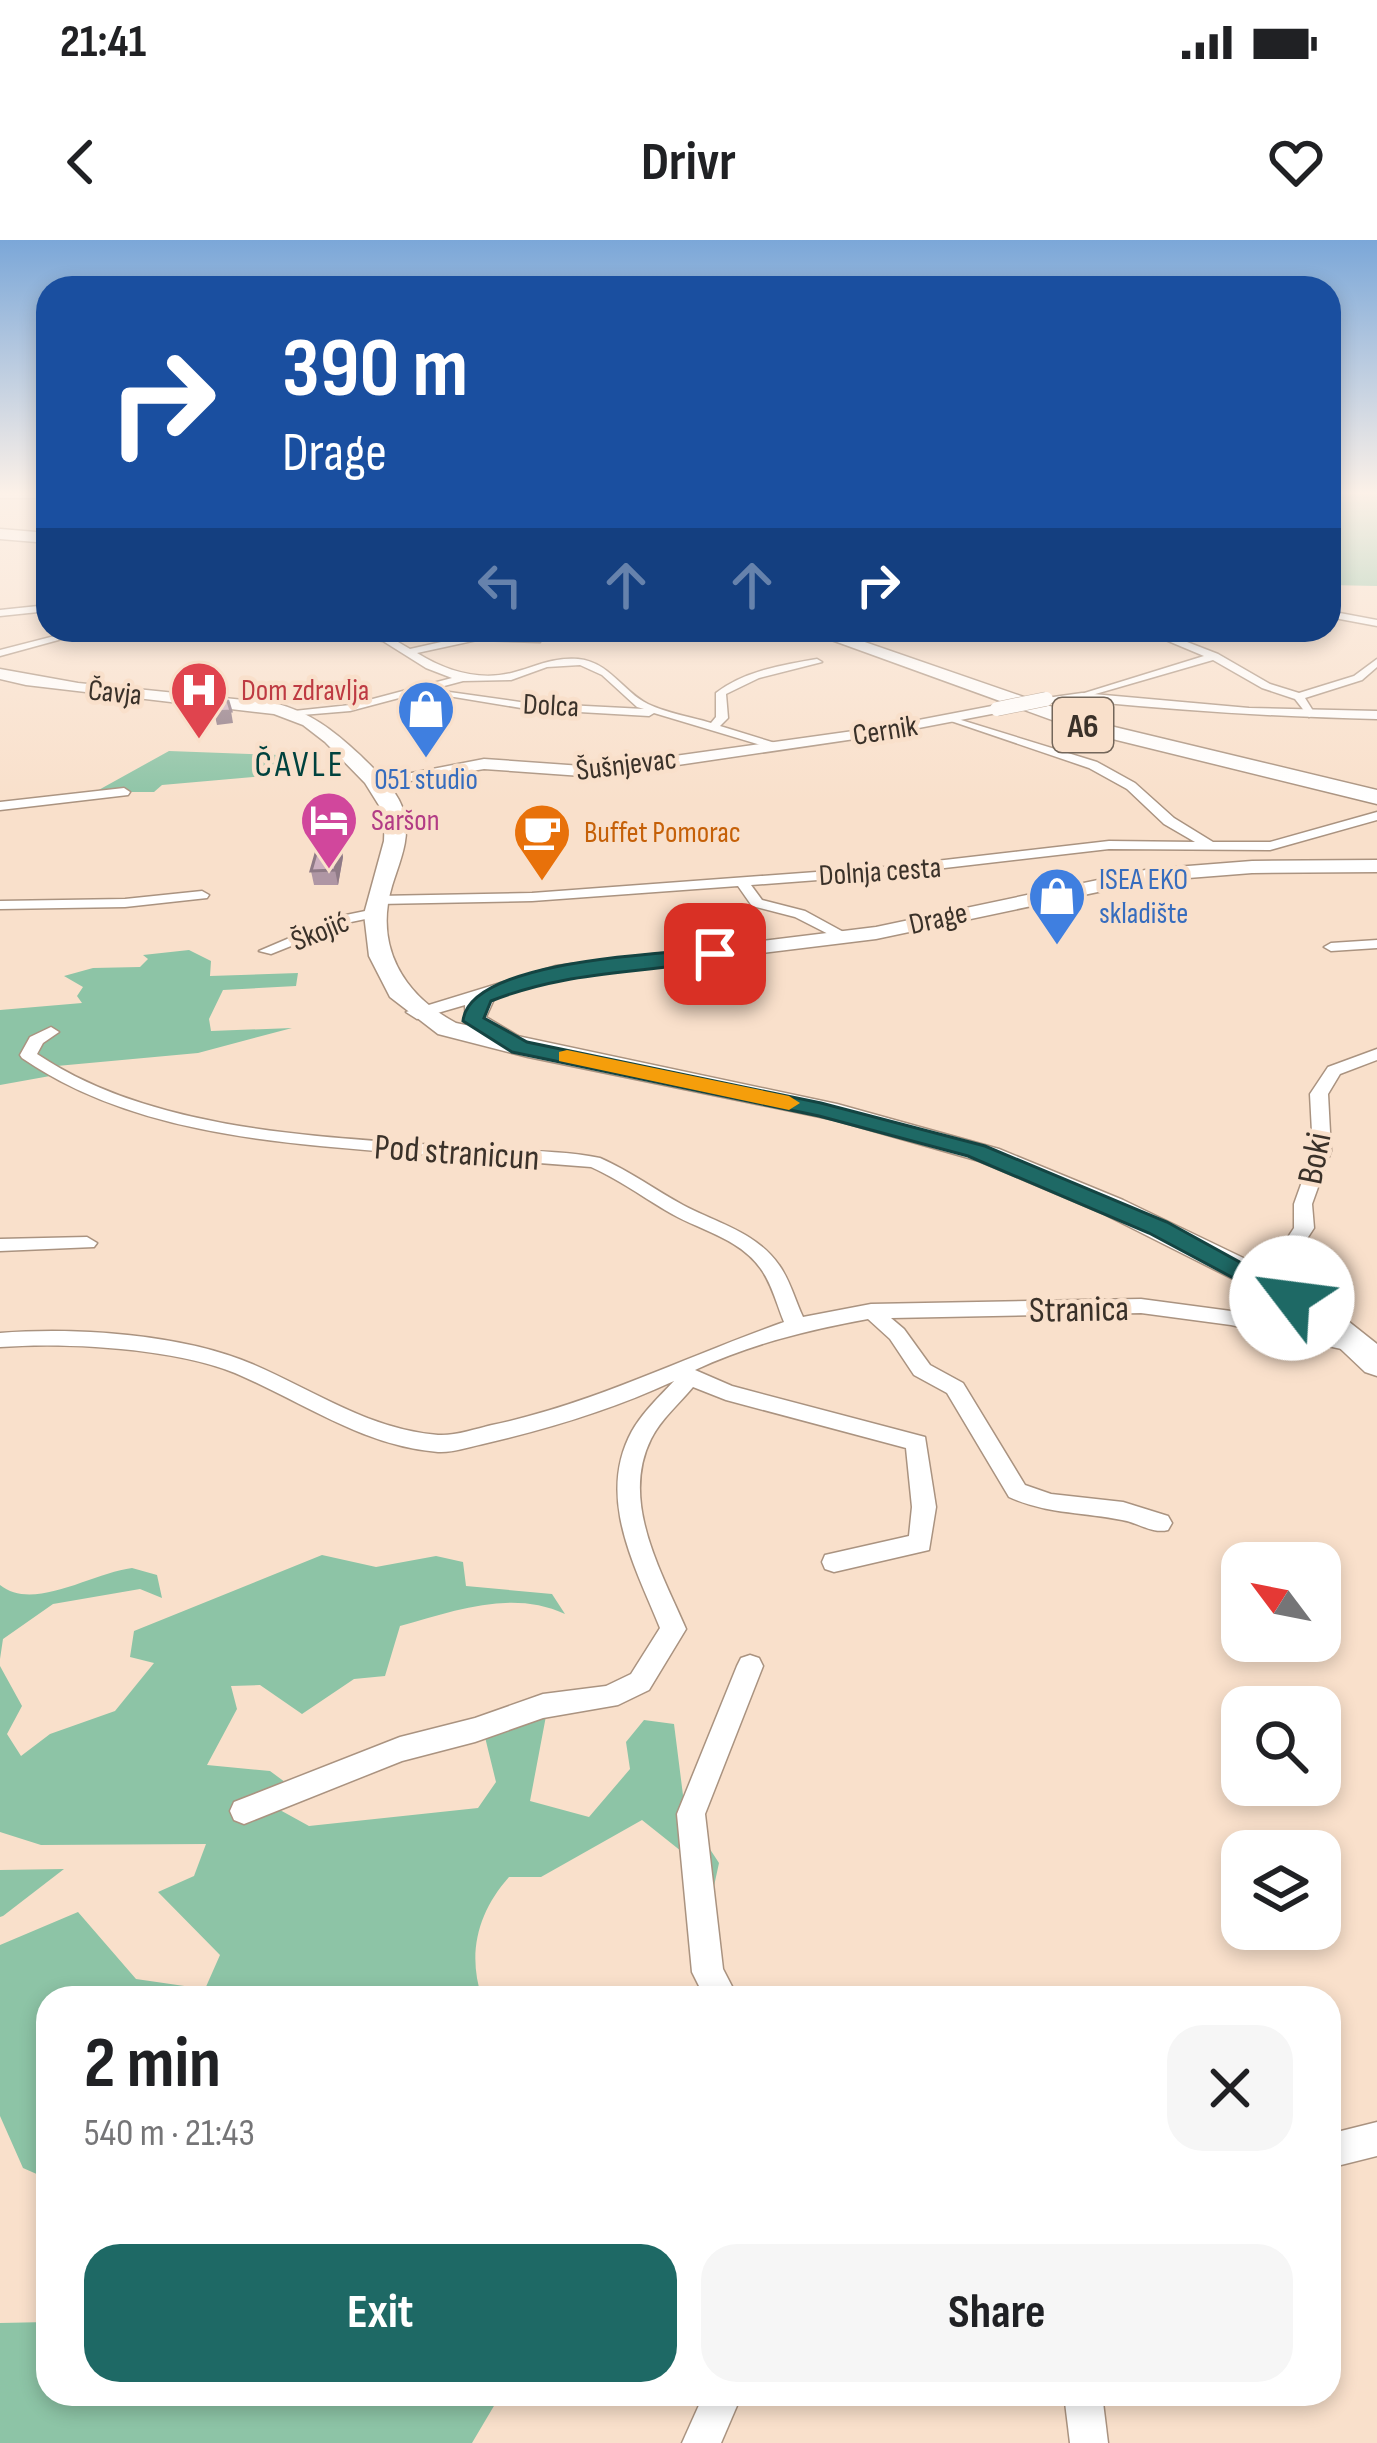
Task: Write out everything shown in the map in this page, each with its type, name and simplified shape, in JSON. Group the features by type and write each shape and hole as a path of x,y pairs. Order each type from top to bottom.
{"highway":[{"name":"A6","path":"847,642 1095,729 1370,795"},
{"name":"A6","path":"866,642 1086,718 1370,795"}],"main road":[{"name":"Čavja","path":"1,675 294,714 332,740 395,814 392,855 376,907 388,980 419,1013"},
{"name":"Drage","path":"419,1013 527,980 600,965 844,938 1150,875 1204,868 1376,866"},
{"name":"Drage","path":"419,1013 440,1015 527,980"},
{"path":"484,997 475,1007 474,1021 520,1047"},
{"path":"419,1013 454,1032 821,1110 953,1144 1158,1228 1339,1326 1369,1355"}],"street":[{"path":"0,613 36,609"},
{"path":"1341,616 1377,623"},
{"path":"0,653 42,642"},
{"path":"393,642 430,666 463,678"},
{"path":"409,652 454,642"},
{"path":"538,642 547,664"},
{"path":"294,714 350,708 463,678 511,677 547,664 581,662 608,654 604,642"},
{"path":"1178,642 1299,698 1309,714"},
{"path":"1082,697 1214,656"},
{"path":"581,662 606,673 637,703 771,745"},
{"path":"715,725 722,718 721,693 735,684 780,668 817,662"},
{"path":"1299,698 1358,678 1377,662"},
{"name":"Dolca","path":"411,694 444,693 527,706 608,708 691,719"},
{"name":"Cernik","path":"771,745 1082,697 1377,715"},
{"path":"952,718 1094,765 1214,847"},
{"name":"Šušnjevac","path":"370,780 484,764 596,772 771,745"},
{"path":"0,806 124,792"},
{"name":"Dolnja cesta","path":"376,907 961,865 1109,845 1284,844 1370,795"},
{"path":"742,882 758,903 800,914 844,938"},
{"path":"0,905 104,904 202,895"},
{"name":"Škojić","path":"266,951 298,941 338,918 376,907"},
{"path":"1330,947 1377,944"},
{"name":"Pod stranicun","path":"51,1032 35,1040 28,1055 58,1076 128,1105 270,1137 565,1158 607,1166 653,1197 754,1249 772,1269 796,1325"},
{"name":"Boki","path":"1267,1284 1304,1228 1304,1204 1322,1151 1319,1094 1334,1071 1377,1054"},
{"path":"0,1245 86,1243"},
{"name":"Stranica","path":"0,1340 46,1336 196,1352 242,1368 383,1435 442,1444 517,1428 632,1391 796,1325 871,1311 1141,1306 1231,1318 1369,1355"},
{"path":"871,1311 897,1334 922,1370 955,1388 1017,1491 1034,1500 1132,1509 1160,1523"},
{"path":"244,1811 400,1749 476,1730 543,1706 609,1697 640,1682 673,1629 644,1559 629,1506 627,1464 682,1374 725,1392 917,1443 924,1507 920,1543 834,1562"},
{"path":"716,1986 708,1972 692,1814 749,1666"},
{"path":"1341,2148 1377,2139"},
{"path":"701,2443 718,2406"},
{"path":"1084,2406 1089,2443"}],"green space":[{"path":"169,751 279,755 287,774 162,785 154,792 95,792"},
{"path":"189,950 211,961 210,976 298,973 296,986 223,990 209,1019 211,1031 292,1028 198,1053 46,1067 50,1076 0,1085 0,1010 82,1003 77,996 83,987 64,976 93,968 140,967 148,959 143,955"},
{"path":"322,1555 376,1567 436,1556 463,1562 466,1586 552,1594 565,1614 504,1603 400,1626 385,1676 354,1679 302,1714 260,1685 231,1686 237,1709 207,1765 270,1771 293,1788 260,1799 309,1826 478,1808 496,1782 483,1729 546,1716 530,1801 589,1817 630,1769 626,1742 644,1720 674,1724 685,1811 719,1863 706,1923 691,1859 642,1820 541,1877 509,1877 490,1904 478,1934 479,1986 206,1986 220,1955 158,1892 194,1876 206,1844 41,1845 0,1832 0,1666 22,1706 7,1734 21,1756 50,1734 115,1711 154,1663 130,1657 134,1631"},
{"path":"132,1568 157,1575 162,1598 140,1589 53,1604 3,1639 0,1659 0,1585 14,1592 46,1593"},
{"path":"64,1869 3,1916 0,1917 0,1870"},
{"path":"78,1912 136,1979 184,1986 36,1986 36,2174 23,2168 0,2116 0,1945"},
{"path":"36,2322 36,2406 494,2406 472,2443 0,2443 0,2323"}],"building":[{"path":"211,699 228,701 231,711 214,712"},
{"path":"341,842 335,870 311,871 319,843"}],"slow traffic":[{"path":"567,1056 789,1103"}],"place":[{"name":"Dom zdravlja","path":"199,741"},
{"name":"051 studio","path":"426,760"},
{"name":"Saršon","path":"329,871"},
{"name":"Buffet Pomorac","path":"542,883"},
{"name":"ISEA EKO skladište","path":"1057,947"}],"district":[{"name":"ČAVLE","path":"300,763"}],"route":[{"path":"715,954 600,965 527,980 484,997 475,1007 474,1021 520,1047 821,1110 976,1151 1158,1228 1292,1298"}]}
